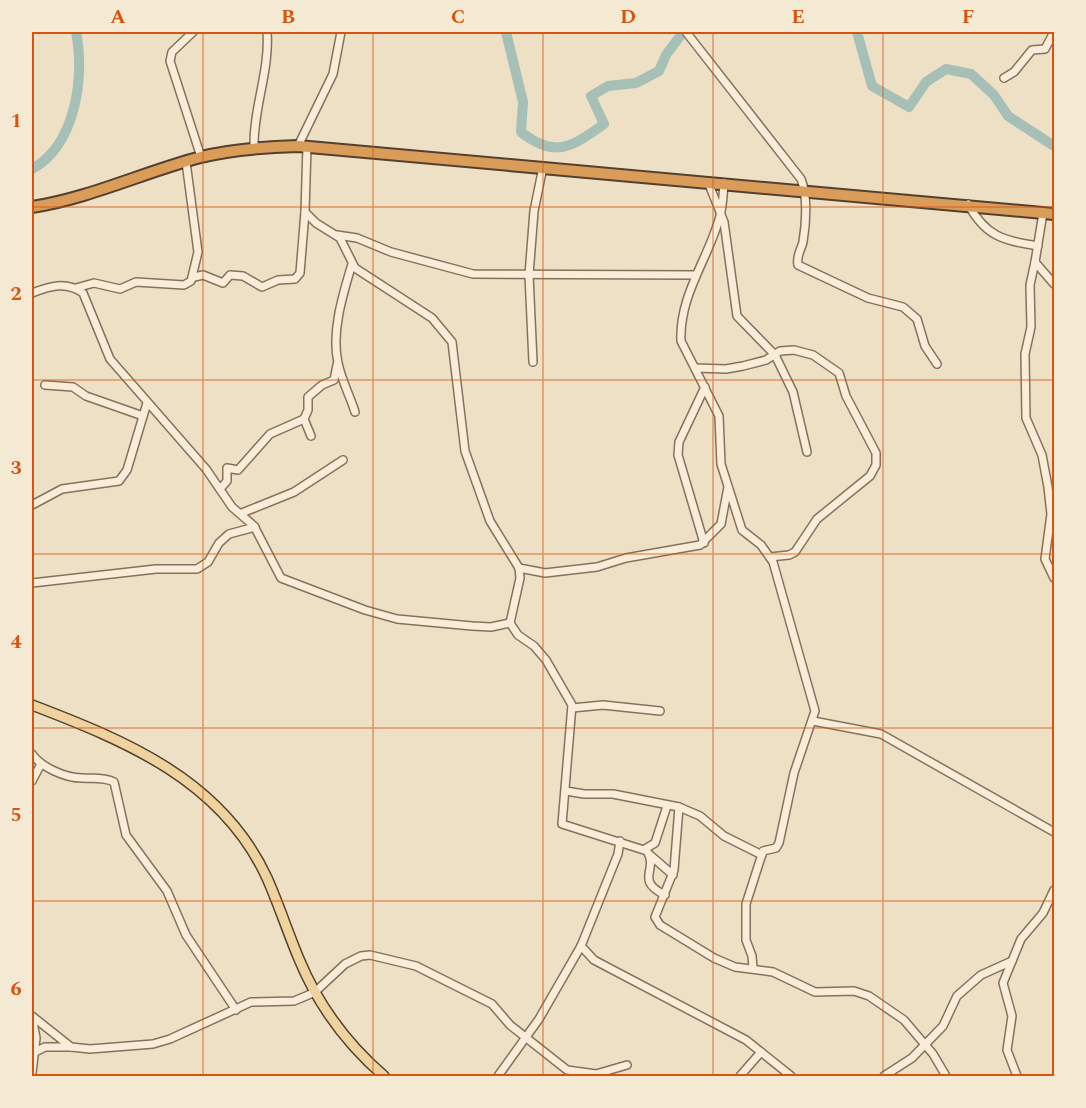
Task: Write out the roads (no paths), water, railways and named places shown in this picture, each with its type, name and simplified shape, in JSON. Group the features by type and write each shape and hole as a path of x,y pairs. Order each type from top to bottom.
{"highway":[{"path":"32,207 113,187 201,157 254,148 302,146 724,183 805,193 968,204 1054,214"}],"main road":[{"path":"32,705 121,740 152,757 189,781 223,815 267,878 315,992 338,1028 384,1077"}],"street":[{"path":"193,32 172,52 170,61 201,157"},
{"path":"254,148 255,118 267,58 267,32"},
{"path":"32,293 59,285 76,288 94,283 120,289 136,282 184,285 194,277 203,275 224,283 230,275 243,276 262,287 278,280 295,279 300,273 305,212 302,146 333,74 341,32"},
{"path":"687,32 801,179 805,193 803,241 797,260 798,265 868,298 903,307 917,319 925,346 937,364"},
{"path":"1004,78 1014,72 1032,50 1045,49 1054,32"},
{"path":"186,162 196,223 198,252 194,277"},
{"path":"533,362 529,275 534,211 543,167"},
{"path":"708,182 721,213 737,316 775,355 793,392 807,452"},
{"path":"724,183 721,213 694,275 681,335 683,348 705,387 720,422 721,464 744,533 761,545 770,557 814,703 813,721 796,766 779,843 776,848 765,849 746,904 746,940 752,956 753,968"},
{"path":"968,204 978,221 992,233 1009,241 1038,246"},
{"path":"305,212 316,223 336,235 348,249 352,264 343,295 338,333 338,363 334,380 322,385 308,397 308,408 304,419 311,436"},
{"path":"1043,213 1030,285 1031,324 1025,354 1026,418 1042,455 1051,512 1051,534 1045,560 1054,578"},
{"path":"336,235 357,238 391,252 454,271 493,276 694,275"},
{"path":"1035,262 1054,284"},
{"path":"352,264 432,318 452,342 456,360 465,451 490,521 519,568 510,623 518,635 534,646 546,660 572,708 563,825 620,841 647,852 673,875"},
{"path":"76,288 88,300 111,359 206,469 232,507 242,513 255,527 277,573 288,582 397,619 471,626 510,623"},
{"path":"695,368 726,369 757,363 785,350 803,351 836,369 846,396 877,456 870,476 817,519 795,552 770,557"},
{"path":"338,363 355,412"},
{"path":"45,385 73,387 86,396 143,416"},
{"path":"704,543 678,455 679,442 705,387"},
{"path":"32,505 70,487 119,481 127,470 147,403"},
{"path":"220,489 228,480 227,468 238,470 270,434 304,419"},
{"path":"242,513 294,492 343,460"},
{"path":"519,568 545,573 597,567 626,558 686,549 704,543 722,524 728,485"},
{"path":"32,583 156,569 197,569 208,562 229,534 255,527"},
{"path":"572,708 603,705 660,711"},
{"path":"813,721 881,734 1054,832"},
{"path":"32,754 41,764 78,778 99,777 114,782 126,835 167,891 186,935 236,1010"},
{"path":"32,781 33,771 41,764"},
{"path":"566,791 584,794 613,794 679,807 700,816 724,836 762,855"},
{"path":"665,895 652,888 649,882 647,852 655,843 667,806"},
{"path":"679,807 679,832 673,875 656,917 660,925 722,962 773,972 815,992 854,991 869,996 897,1013 940,1062 946,1077"},
{"path":"498,1077 526,1037 581,946 618,854 620,841"},
{"path":"1017,1077 1008,1050 1012,1016 1003,983 1021,939 1043,913 1054,890"},
{"path":"581,946 594,960 746,1040 791,1077"},
{"path":"34,1052 45,1047 90,1049 153,1044 251,1002 294,1001 315,992 336,971 361,956 389,958 432,972 451,985 492,1004 506,1021 573,1073 596,1074 627,1065"},
{"path":"884,1077 912,1058 943,1026 957,996 981,975 1012,961"},
{"path":"32,1016 70,1047"},
{"path":"32,1016 36,1038 32,1073"},
{"path":"740,1077 760,1052"}],"waterway":[{"path":"32,169 47,158 59,144 68,127 78,88 76,32"},
{"path":"506,32 523,102 521,132 533,140 554,147 573,144 604,124 591,96 608,86 636,83 659,71 666,55 683,32"},
{"path":"857,32 872,86 909,107 926,82 946,69 971,74 994,95 1008,116 1054,146"}]}
